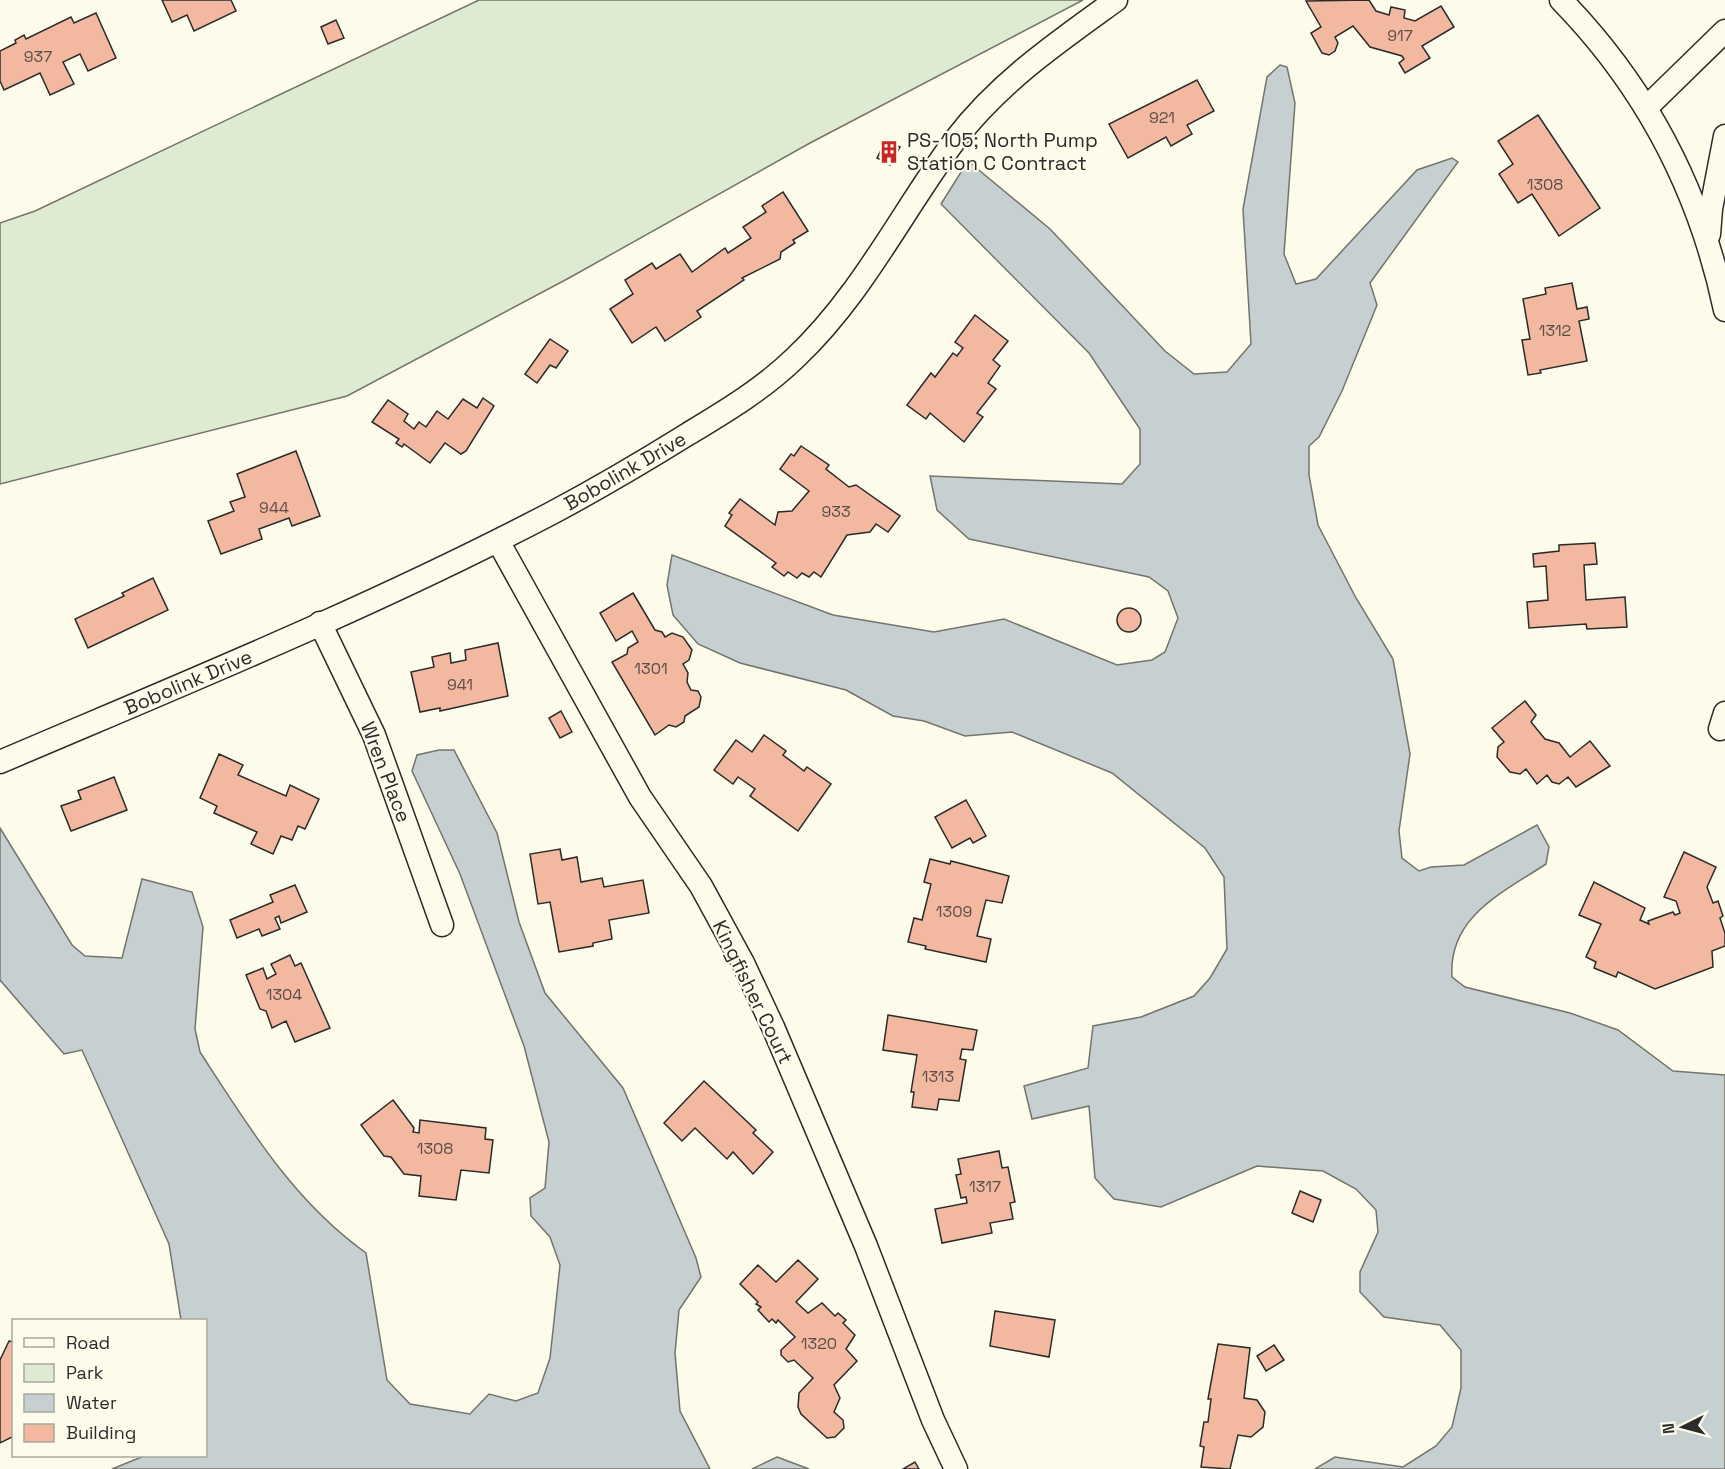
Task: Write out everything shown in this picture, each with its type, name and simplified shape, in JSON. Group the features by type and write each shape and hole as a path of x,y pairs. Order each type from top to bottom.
{"street":[{"name":"Bobolink Drive","path":"0,762 320,623 498,541 642,463 751,395 796,357 836,314 880,255 955,141 988,101 1026,65 1116,0"},
{"path":"1562,0 1623,72 1646,108 1687,184 1709,244 1725,310"},
{"path":"1646,108 1725,31"},
{"path":"1709,244 1711,209 1725,136"},
{"name":"Kingfisher Court","path":"498,541 634,788 701,886 743,963 773,1027 861,1235 933,1420 956,1469"},
{"name":"Wren Place","path":"320,623 374,735 442,925"}],"green space":[{"path":"479,0 1083,0 810,143 569,278 347,396 0,484 0,223 35,211"}],"water":[{"path":"1280,65 1287,67 1295,103 1284,254 1296,284 1316,279 1417,170 1452,158 1458,162 1370,283 1377,305 1342,391 1319,437 1309,446 1309,475 1318,525 1356,598 1393,659 1410,754 1399,831 1402,858 1419,871 1431,867 1464,865 1537,825 1549,847 1546,864 1496,897 1468,923 1459,938 1453,956 1452,977 1465,987 1570,1013 1618,1030 1673,1071 1725,1075 1725,1469 1315,1469 1335,1457 1403,1467 1436,1446 1452,1427 1461,1388 1461,1350 1440,1325 1384,1317 1360,1292 1360,1272 1378,1232 1376,1210 1356,1189 1323,1171 1257,1166 1161,1207 1114,1199 1095,1178 1089,1106 1032,1119 1024,1086 1088,1068 1093,1026 1141,1017 1194,996 1210,978 1227,949 1224,877 1205,848 1112,773 1012,732 965,736 924,721 893,716 846,690 740,663 698,644 673,615 667,585 672,555 833,615 934,632 1004,619 1117,665 1152,660 1165,652 1178,618 1168,591 1149,577 969,539 937,510 930,476 1122,484 1140,464 1140,429 1089,353 941,204 968,161 1050,229 1165,351 1194,374 1227,372 1251,344 1243,209 1267,77"},
{"path":"439,750 454,750 497,833 519,922 545,993 623,1088 696,1258 701,1277 679,1310 675,1353 680,1411 710,1469 112,1469 142,1457 207,1457 207,1319 181,1319 169,1244 82,1050 64,1054 0,980 0,828 72,945 85,956 122,958 142,879 192,892 203,927 195,1029 200,1052 254,1134 294,1186 316,1210 366,1253 387,1380 410,1404 470,1414 489,1394 516,1401 538,1393 550,1358 560,1265 550,1237 531,1216 530,1198 545,1188 549,1142 524,1046 460,874 412,771 417,755"},
{"path":"777,1457 809,1469 752,1469"}],"building":[{"path":"162,0 231,0 236,11 194,31 187,15 172,22"},
{"path":"1369,0 1376,11 1389,15 1391,7 1405,10 1404,18 1415,21 1441,6 1454,27 1422,46 1430,58 1405,73 1399,63 1404,59 1402,56 1370,47 1353,26 1335,37 1338,43 1335,51 1329,55 1322,53 1311,33 1321,27 1306,1"},
{"path":"96,13 116,58 88,71 80,54 63,62 74,84 50,95 40,73 4,90 0,81 0,51 16,43 15,40 24,35 26,39 71,17 74,23"},
{"path":"336,20 344,38 328,44 321,27"},
{"path":"1197,80 1214,111 1187,125 1192,134 1171,146 1166,137 1128,158 1109,124"},
{"path":"1538,115 1600,208 1559,236 1532,194 1518,203 1499,174 1513,164 1498,141"},
{"name":"PS-105; North Pump Station C Contract","path":"886,140 900,147 890,165 877,158"},
{"path":"783,192 808,231 793,240 795,243 781,252 780,259 742,278 744,280 697,311 701,317 665,341 656,327 632,343 610,309 633,294 625,280 652,263 656,269 680,254 692,272 725,248 728,253 751,238 743,227 766,212 762,206"},
{"path":"1572,283 1577,309 1587,307 1589,319 1579,321 1587,361 1540,370 1541,373 1528,375 1522,340 1530,339 1523,299 1546,294 1545,288"},
{"path":"975,315 1008,341 993,360 1000,366 988,383 996,389 977,413 983,417 964,442 930,413 926,419 907,405 931,373 935,377 953,353 957,356 963,348 955,342"},
{"path":"550,339 568,351 556,368 550,365 537,383 525,374"},
{"path":"483,398 494,406 466,451 461,454 445,443 430,463 404,444 402,447 396,443 399,439 372,422 388,400 408,414 404,421 414,429 419,422 426,427 437,411 448,419 463,399 477,408"},
{"path":"801,446 829,465 826,469 849,487 856,485 900,516 888,532 876,524 870,532 847,535 821,577 814,572 809,577 802,573 797,578 788,572 784,576 772,567 776,563 725,526 732,515 729,513 740,499 775,525 778,512 792,511 809,491 780,469 791,454 794,456"},
{"path":"296,451 320,516 292,526 289,518 259,529 262,539 221,554 208,521 234,511 230,502 245,497 237,474"},
{"path":"1595,543 1597,564 1584,565 1586,600 1625,597 1627,627 1587,629 1586,624 1529,628 1527,602 1548,600 1546,566 1534,567 1533,554 1559,551 1559,545"},
{"path":"153,578 168,610 88,648 75,619 124,596 122,593"},
{"path":"633,593 655,630 662,632 665,637 672,633 683,637 692,650 689,660 683,664 688,673 687,682 691,690 698,691 701,697 699,707 685,716 684,722 676,727 669,725 655,735 612,662 627,654 628,648 638,642 632,631 616,641 600,613"},
{"path":"1129,608 1134,609 1140,615 1140,625 1134,631 1129,632 1124,631 1118,625 1117,620 1118,615 1124,609"},
{"path":"498,643 508,696 440,711 440,708 420,712 411,672 434,667 432,657 450,653 451,663 466,660 465,650"},
{"path":"1525,701 1536,715 1531,722 1545,739 1559,743 1570,757 1590,741 1610,766 1576,787 1568,777 1559,784 1552,782 1547,775 1537,784 1526,769 1520,774 1510,772 1497,757 1498,747 1504,742 1492,728"},
{"path":"561,711 572,732 560,738 549,718"},
{"path":"764,735 786,751 783,755 804,771 807,767 831,784 798,831 750,796 755,789 738,777 733,784 714,770 736,740 752,752"},
{"path":"219,754 243,765 238,775 286,796 290,785 319,799 305,829 298,826 292,840 281,836 273,854 251,844 257,832 214,813 217,806 200,798"},
{"path":"114,777 127,810 71,831 61,806 81,799 78,791"},
{"path":"966,800 986,836 973,843 970,838 952,848 935,817"},
{"path":"560,849 562,860 577,857 581,882 602,878 604,887 643,880 649,913 609,920 612,939 593,943 593,946 559,952 550,902 538,904 530,854"},
{"path":"1684,852 1716,867 1707,887 1713,903 1718,901 1723,916 1720,918 1725,933 1725,946 1712,951 1713,967 1655,989 1618,972 1616,977 1594,968 1596,962 1586,957 1601,924 1579,915 1594,882 1645,908 1640,920 1649,924 1648,921 1673,912 1675,915 1680,913 1676,901 1664,897"},
{"path":"930,859 950,864 951,861 1009,876 1002,903 986,900 977,936 991,939 986,962 925,949 926,946 908,942 914,918 922,920 931,884 924,882"},
{"path":"295,885 307,912 281,923 279,916 275,918 280,929 262,936 259,929 237,938 230,920 273,902 270,895"},
{"path":"290,955 295,966 301,963 330,1028 295,1042 286,1021 272,1028 266,1011 260,1009 246,975 263,968 267,979 276,974 271,964"},
{"path":"888,1015 977,1030 973,1050 962,1049 960,1059 966,1060 959,1101 939,1099 937,1110 912,1107 914,1092 911,1092 917,1055 883,1050"},
{"path":"704,1081 756,1130 753,1133 773,1152 753,1174 733,1152 727,1159 695,1128 682,1141 664,1123"},
{"path":"393,1100 414,1128 413,1132 419,1133 420,1120 486,1128 485,1139 493,1140 489,1173 461,1170 456,1200 419,1196 421,1176 404,1174 391,1157 384,1156 361,1125"},
{"path":"999,1151 1002,1168 1008,1167 1015,1202 1010,1203 1013,1219 990,1223 992,1233 942,1243 935,1209 967,1203 966,1197 961,1198 956,1175 961,1174 958,1159"},
{"path":"1300,1191 1321,1200 1313,1222 1292,1213"},
{"path":"798,1260 818,1279 796,1302 808,1313 822,1303 835,1316 838,1313 846,1320 843,1323 855,1335 846,1349 857,1361 834,1385 840,1398 834,1412 843,1420 844,1428 835,1437 827,1438 801,1414 798,1407 799,1393 813,1378 794,1360 788,1362 781,1355 781,1350 795,1337 778,1320 776,1323 772,1319 769,1322 758,1310 761,1307 756,1304 758,1302 740,1284 758,1265 776,1282"},
{"path":"995,1311 1055,1320 1049,1357 990,1346"},
{"path":"9,1341 12,1342 12,1437 0,1443 0,1360"},
{"path":"1218,1344 1250,1348 1244,1398 1257,1400 1265,1412 1263,1427 1251,1437 1238,1435 1230,1469 1201,1467 1204,1447 1200,1446 1204,1422 1208,1422 1211,1399 1208,1399"},
{"path":"1274,1345 1284,1360 1266,1371 1257,1356"},
{"path":"915,1462 919,1469 903,1469"}],"place":[{"name":"PS-105; North Pump Station C Contract","path":"889,152"}]}
